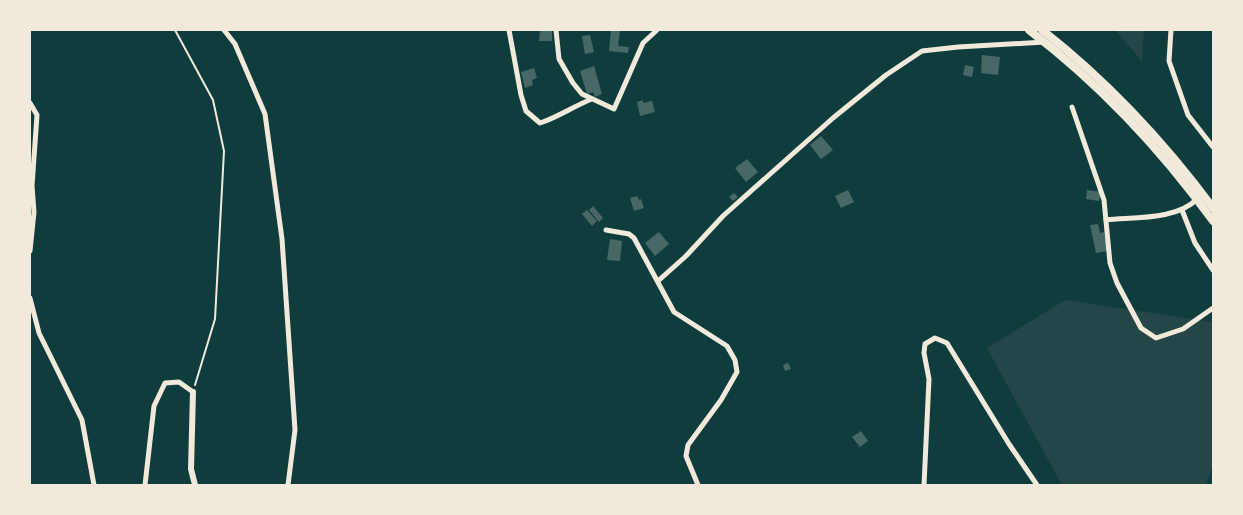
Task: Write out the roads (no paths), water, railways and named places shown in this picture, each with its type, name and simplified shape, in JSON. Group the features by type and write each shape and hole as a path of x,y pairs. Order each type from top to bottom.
{"main road":[{"path":"1029,30 1084,73 1118,108 1172,167 1213,221"},
{"path":"1042,30 1125,104 1191,179 1213,208"}],"street":[{"path":"224,30 235,44 265,114 282,239 295,430 288,485"},
{"path":"509,30 521,95 526,111 540,123 554,118 575,105 592,99"},
{"path":"556,30 560,59 573,83 582,94 614,110 643,43 657,30"},
{"path":"1171,30 1168,61 1188,115 1213,147"},
{"path":"658,281 686,256 724,216 833,118 886,75 922,51 1045,42"},
{"path":"30,103 37,115 32,186 34,212 30,251"},
{"path":"1072,106 1104,200 1110,262 1117,283 1141,328 1156,338 1183,329 1213,308"},
{"path":"1106,220 1143,217 1182,210 1197,199"},
{"path":"1182,210 1195,243 1213,270"},
{"path":"606,230 629,234 634,238 674,312 727,346 735,360 736,372 721,400 688,445 686,456 698,485"},
{"path":"30,298 39,333 82,420 94,485"},
{"path":"924,485 929,379 924,353 925,344 935,338 947,343 1009,444 1037,485"},
{"path":"145,485 154,406 165,382 179,382 193,392 191,469 195,485"}]}
